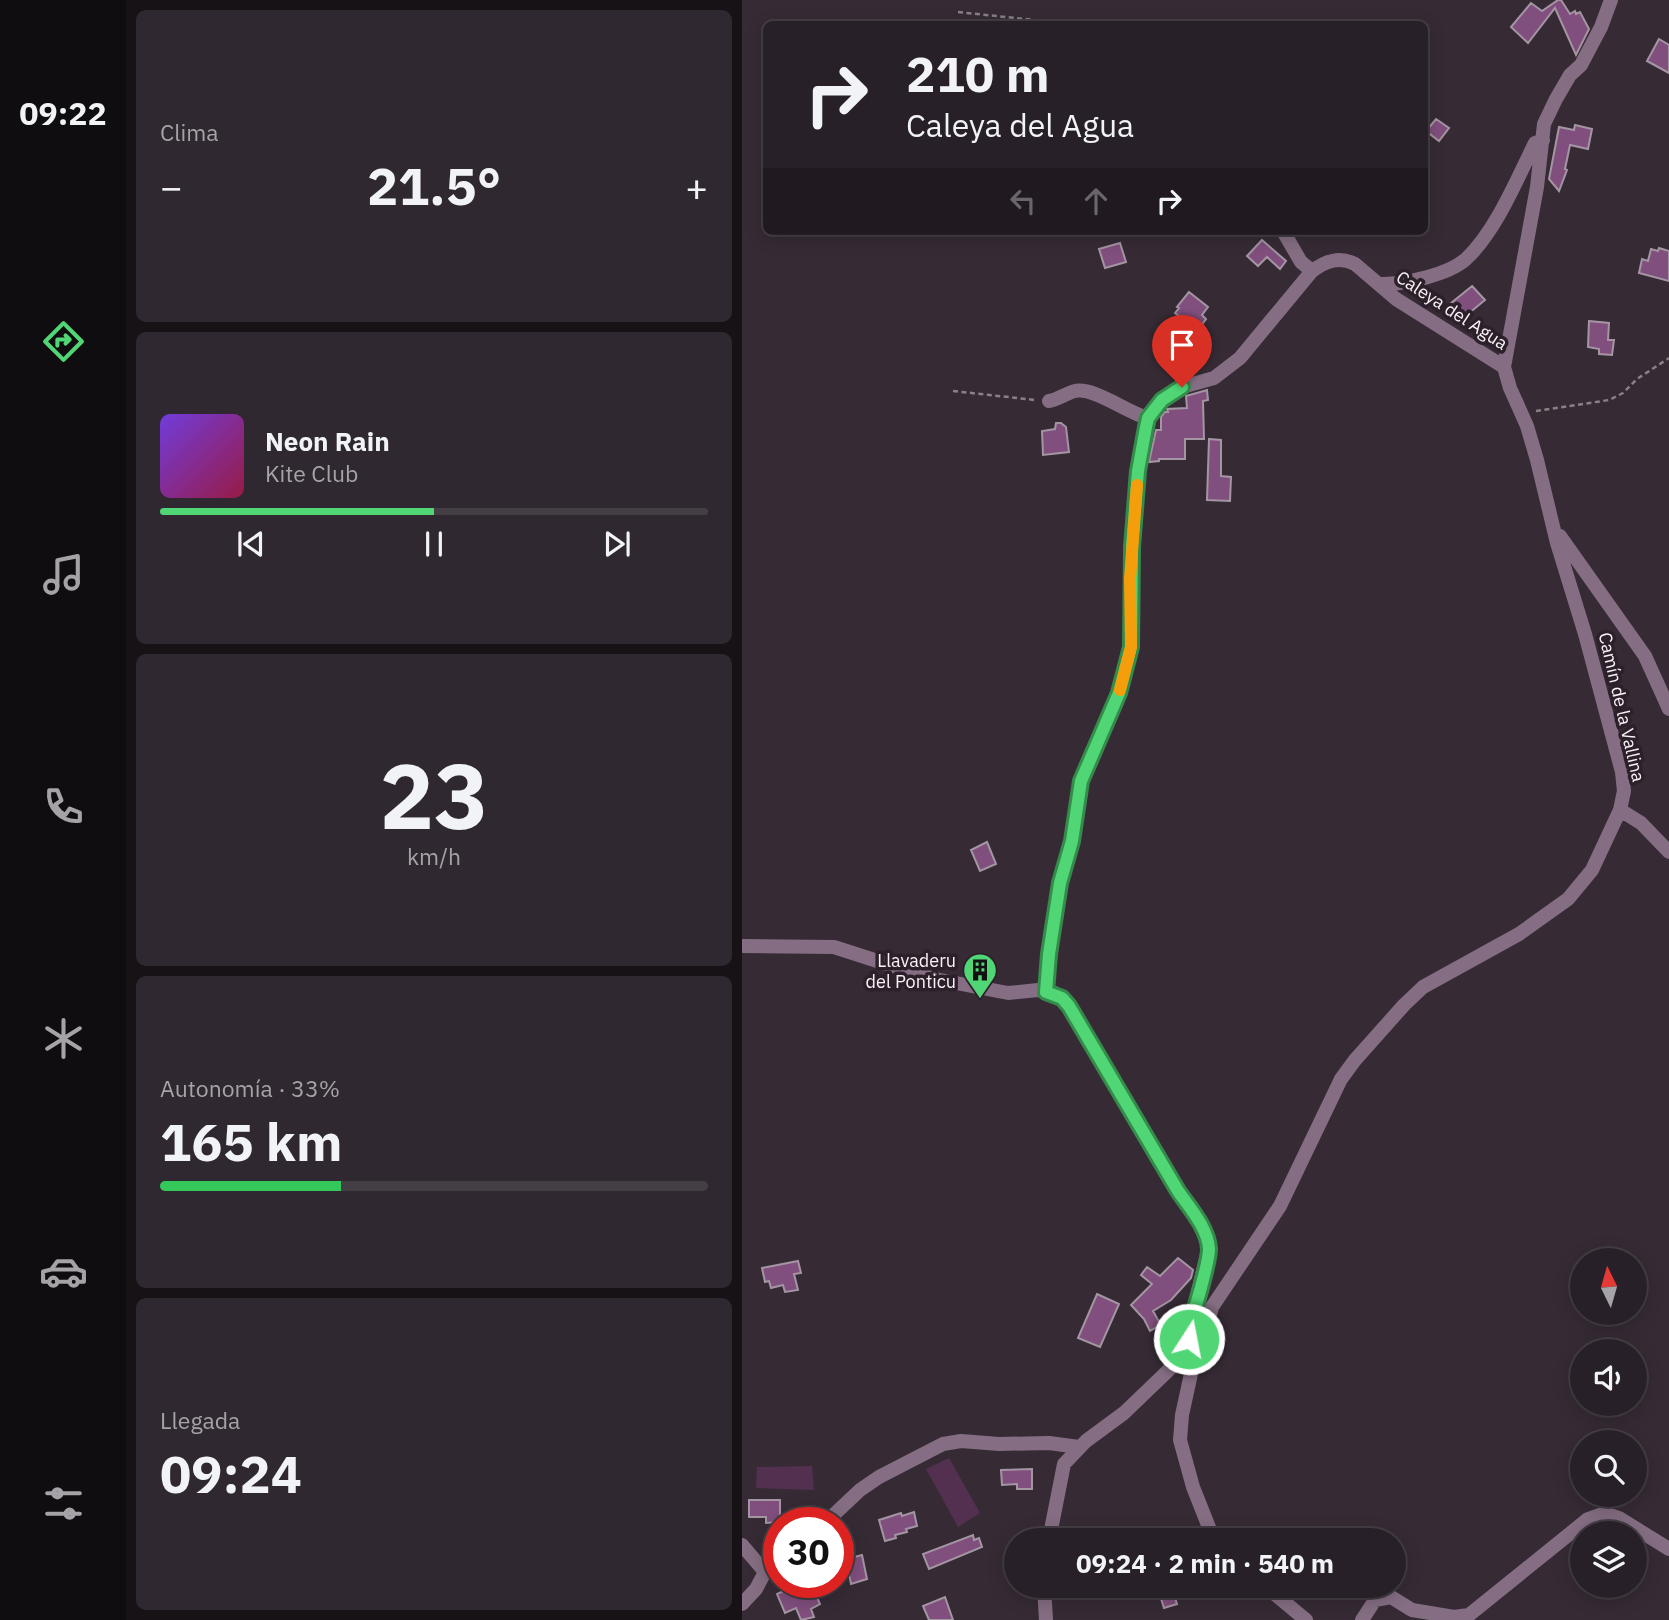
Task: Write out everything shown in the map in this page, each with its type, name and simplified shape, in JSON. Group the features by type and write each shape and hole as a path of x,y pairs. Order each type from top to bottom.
{"street":[{"name":"Camín de la Vallina","path":"1079,1447 1124,1413 1191,1349 1207,1328 1212,1307 1280,1206 1341,1079 1355,1060 1423,987 1519,934 1567,899 1592,870 1620,810 1624,791 1622,772 1553,527 1537,460 1504,367 1537,187 1544,124 1570,75 1581,65 1601,27 1611,0"},
{"name":"Caleya del Agua","path":"1379,284 1393,285 1418,279 1465,260 1490,227 1511,192 1535,143 1543,140"},
{"path":"1046,992 1060,883 1072,841 1081,781 1119,693 1131,647 1132,547 1138,471 1148,418 1162,400 1172,393 1214,377 1240,358 1312,271 1301,262 1285,235"},
{"name":"Caleya del Agua","path":"1312,271 1323,263 1339,260 1356,264 1396,299 1504,367"},
{"path":"1049,401 1076,391 1090,392 1135,415 1148,418"},
{"path":"1553,527 1645,656 1669,709"},
{"path":"1620,810 1641,823 1669,852"},
{"path":"742,946 834,947 930,978 1007,993 1038,990 1046,992 1062,998 1069,1006 1205,1235 1209,1252 1189,1329 1194,1360 1182,1415 1181,1440 1193,1487 1209,1528"},
{"path":"842,1507 879,1477 943,1444 961,1441 999,1444 1049,1443 1079,1447"},
{"path":"1051,1528 1064,1464 1079,1447"},
{"path":"1362,1620 1374,1600 1391,1597 1412,1610 1471,1618 1588,1519 1605,1514 1619,1518 1669,1549"},
{"path":"742,1545 763,1562"},
{"path":"742,1604 763,1581"},
{"path":"1045,1598 1046,1620"},
{"path":"1279,1598 1306,1620"}],"path":[{"path":"958,12 1066,21"},
{"path":"1522,415 1564,405 1609,400 1623,393 1637,379 1669,358"},
{"path":"953,391 1049,401"}],"shaded area":[{"path":"949,1458 980,1513 958,1527 926,1469"},
{"path":"812,1466 814,1490 756,1488 757,1467"}],"building":[{"path":"1561,0 1570,14 1580,12 1589,29 1576,55 1555,8 1528,43 1511,27 1531,3 1542,11"},
{"path":"1659,39 1669,45 1669,73 1647,61"},
{"path":"1436,119 1449,128 1439,141 1428,133"},
{"path":"1575,125 1592,129 1588,149 1570,145 1565,169 1567,170 1559,191 1549,179 1559,127 1574,130"},
{"path":"1262,240 1286,261 1280,269 1267,257 1258,266 1247,256"},
{"path":"1120,243 1126,262 1105,268 1099,249"},
{"path":"1659,248 1669,251 1669,281 1639,273 1642,259 1648,261 1651,249 1658,251"},
{"path":"1472,286 1485,300 1462,319 1450,304"},
{"path":"1189,292 1208,307 1202,315 1206,319 1194,335 1180,324 1183,319 1175,313"},
{"path":"1589,321 1609,323 1608,340 1614,340 1612,355 1599,354 1599,349 1588,347"},
{"path":"1207,390 1208,400 1203,401 1204,439 1185,439 1185,459 1159,459 1149,462 1156,430 1161,430 1161,417 1168,412 1167,409 1187,408 1186,396"},
{"path":"1056,423 1066,427 1069,452 1043,455 1042,431 1055,429"},
{"path":"1209,439 1221,440 1221,476 1231,477 1230,501 1207,500"},
{"path":"987,842 996,864 980,871 971,850"},
{"path":"1178,1258 1193,1270 1191,1278 1171,1300 1153,1311 1161,1325 1150,1331 1144,1319 1131,1305 1152,1284 1141,1275 1147,1267 1160,1276"},
{"path":"798,1261 801,1273 794,1274 798,1290 785,1292 783,1285 771,1288 769,1281 765,1282 762,1268"},
{"path":"1097,1294 1119,1304 1100,1347 1078,1338"},
{"path":"1032,1469 1032,1489 1017,1489 1017,1484 1002,1485 1001,1470"},
{"path":"749,1500 780,1500 780,1507 763,1507 763,1517 749,1517"},
{"path":"914,1512 917,1526 885,1541 879,1520"},
{"path":"973,1535 974,1540 979,1538 982,1547 929,1569 923,1554"},
{"path":"862,1555 867,1579 854,1583 854,1557"},
{"path":"945,1597 953,1620 929,1620 923,1606"},
{"path":"779,1598 817,1598 820,1604 811,1609 814,1617 801,1620 796,1608 785,1613"},
{"path":"1161,1598 1175,1598 1177,1604 1164,1608"}],"slow traffic":[{"path":"1120,690 1128,664 1133,629 1130,579 1137,485"}],"place":[{"name":"Llavaderu del Ponticu","path":"980,1000"}],"route":[{"path":"1182,387 1162,400 1148,418 1138,471 1130,579 1133,629 1128,664 1110,716 1081,781 1072,841 1060,883 1046,992 1054,993 1069,1006 1205,1235 1209,1252 1189,1329 1189,1339"}]}
